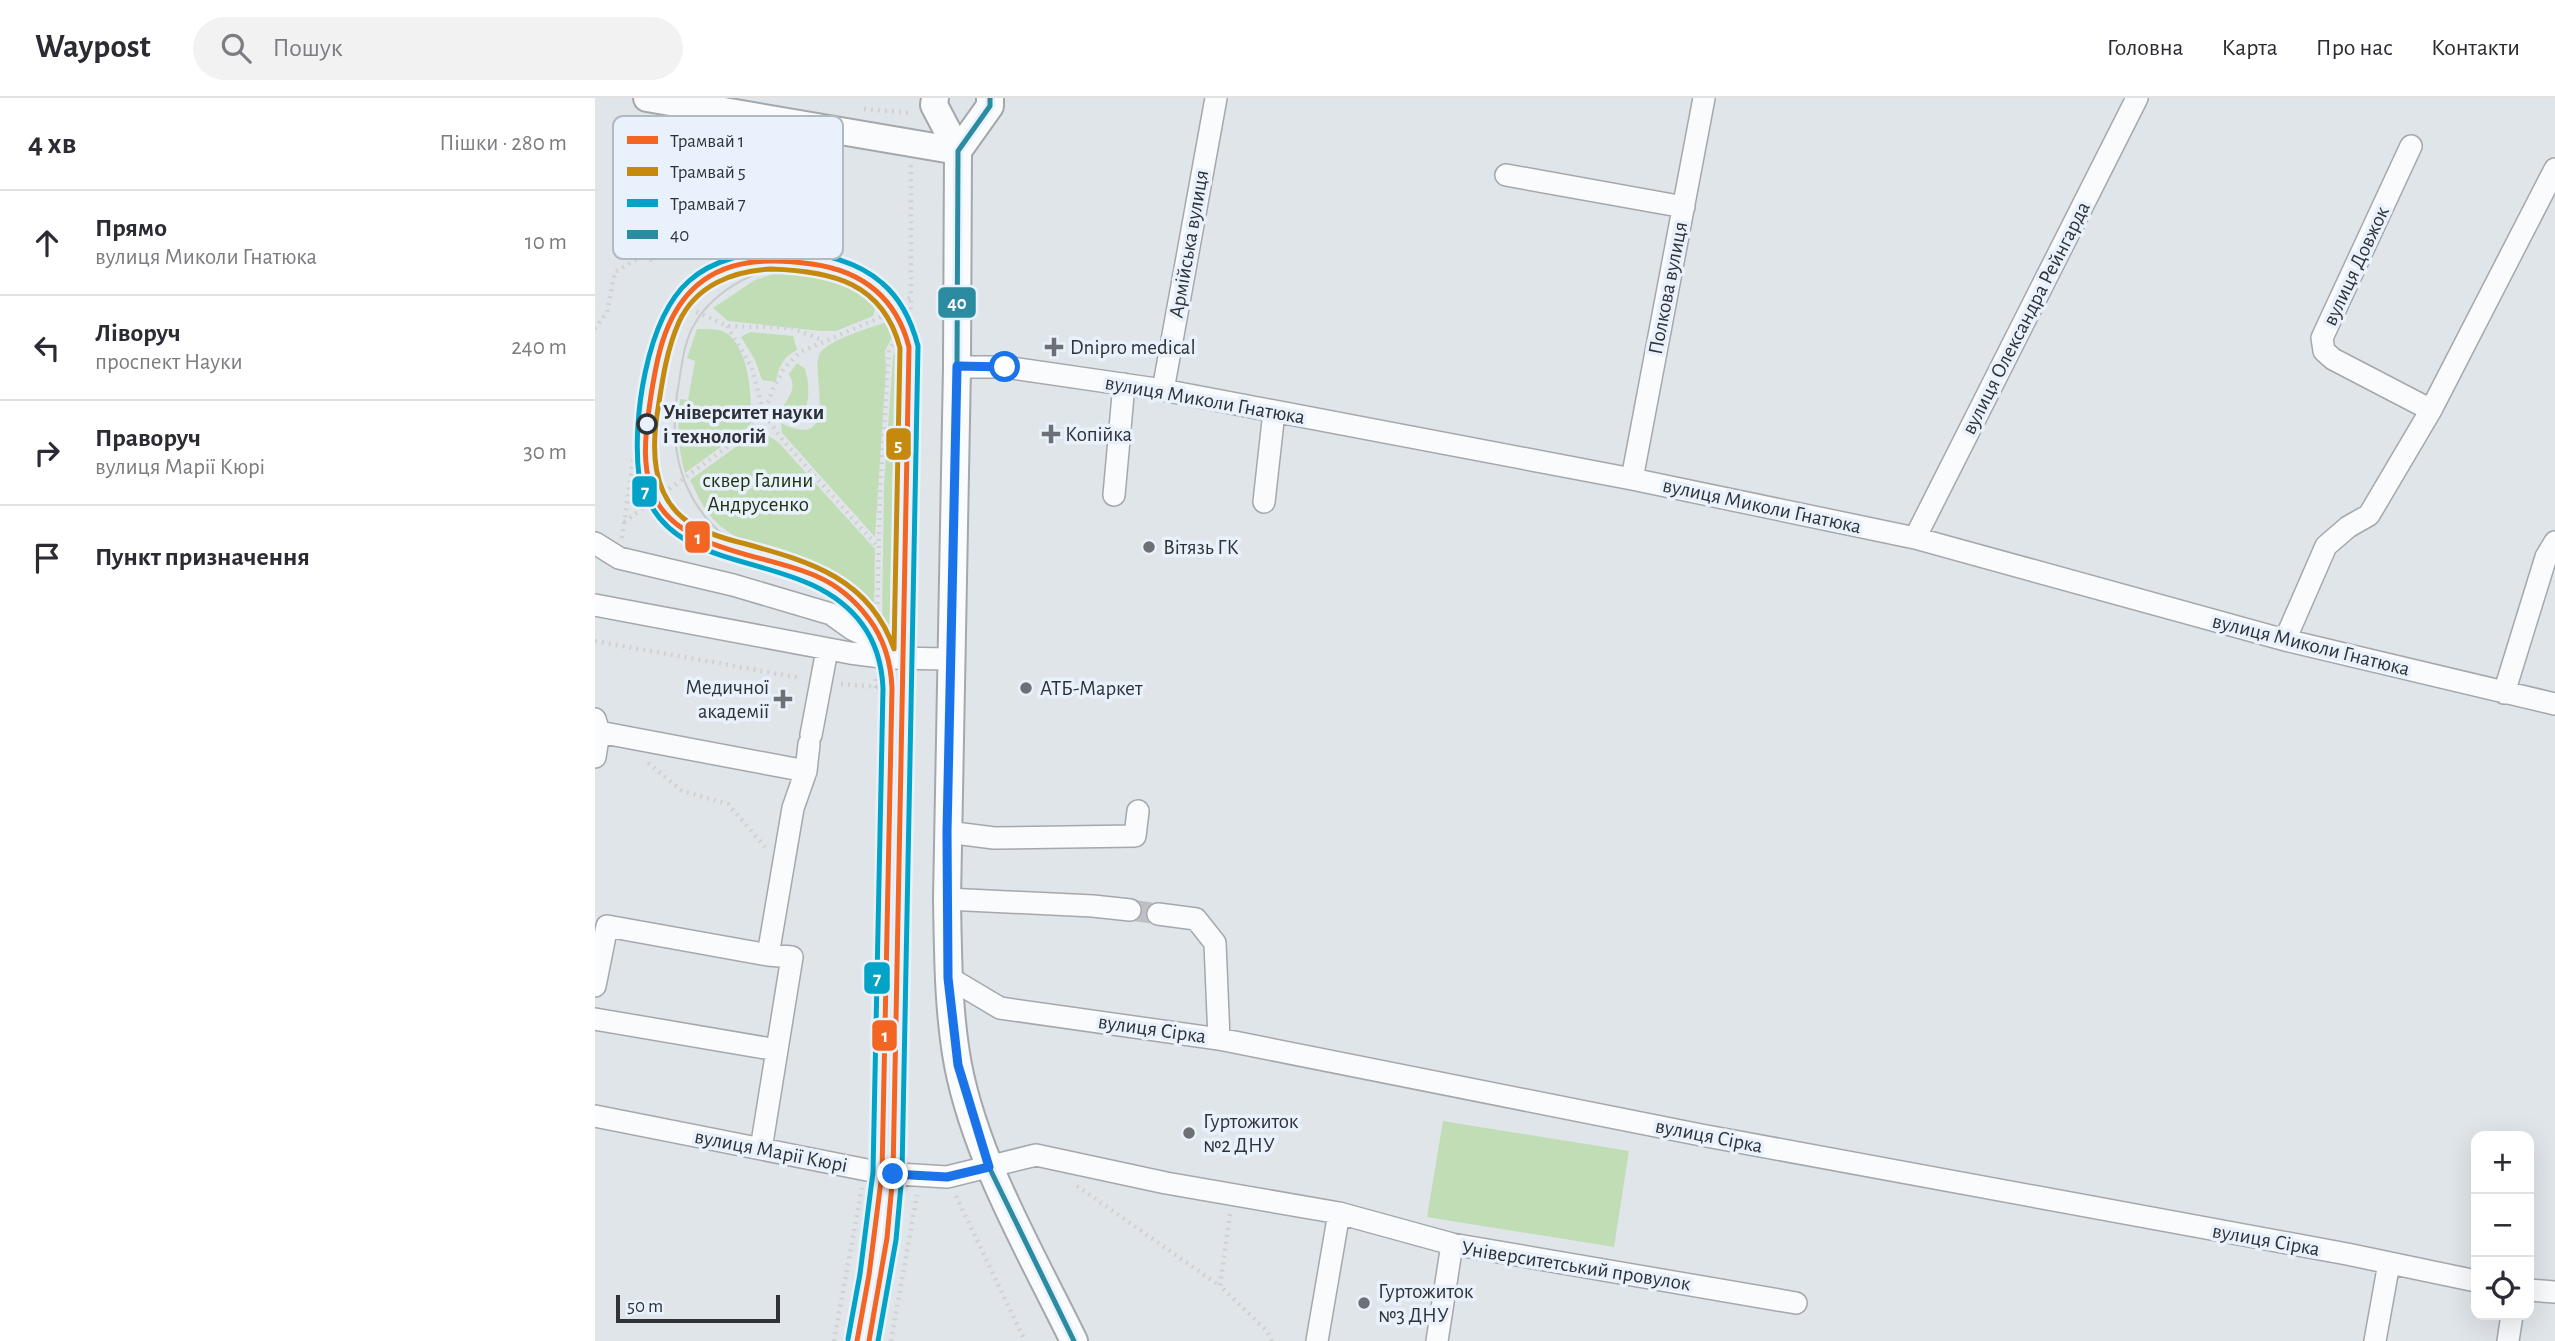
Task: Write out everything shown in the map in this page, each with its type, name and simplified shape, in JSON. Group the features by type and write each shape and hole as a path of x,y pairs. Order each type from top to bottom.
{"main road":[{"path":"647,98 748,116"},
{"path":"958,151 989,106 990,98"},
{"path":"923,101 935,105 958,151 957,366 947,832 948,978 958,1065 989,1167 1074,1341"},
{"path":"843,132 958,151"}],"street":[{"name":"Армійська вулиця","path":"1163,390 1216,98"},
{"name":"Полкова вулиця","path":"1632,479 1704,98"},
{"name":"вулиця Олександра Рейнгарда","path":"1915,538 2137,98"},
{"name":"вулиця Довжок","path":"2411,146 2322,338 2324,351 2333,359 2431,410"},
{"path":"2285,640 2326,546 2348,527 2369,515 2431,410 2555,169"},
{"path":"1506,175 1684,206"},
{"name":"вулиця Миколи Гнатюка","path":"957,366 1005,367 1163,390 1632,479 1915,538 2285,640 2555,704"},
{"path":"1114,495 1124,384"},
{"path":"1264,502 1274,412"},
{"path":"2504,693 2546,557 2555,542"},
{"path":"595,543 619,558 733,584 831,614 852,629 873,639 880,653"},
{"path":"595,605 827,650 950,659"},
{"path":"768,955 793,808 806,771 827,650"},
{"path":"595,757 597,725 806,771"},
{"path":"947,832 994,838 1135,836 1138,811"},
{"path":"947,899 1093,905 1130,910"},
{"path":"1158,914 1196,919 1215,943 1219,1039"},
{"path":"595,986 607,926 792,957 761,1149"},
{"name":"вулиця Сірка","path":"948,978 1000,1008 1219,1039 1714,1138 2471,1280"},
{"path":"595,1018 777,1050"},
{"name":"вулиця Марії Кюрі","path":"595,1116 865,1170 920,1176 947,1177 1036,1155 1166,1183 1339,1213 1452,1244"},
{"path":"863,1341 882,1227 887,1173"},
{"path":"1317,1341 1339,1213"},
{"name":"Університетський провулок","path":"1437,1341 1452,1244 1795,1303"},
{"path":"2375,1341 2389,1263"},
{"path":"2534,1290 2555,1292"},
{"path":"2508,1341 2511,1320"}],"path":[{"path":"876,688 880,653 880,493 889,350 910,318 911,143 923,101"},
{"path":"674,116 676,104"},
{"path":"595,329 607,312 615,272 637,259"},
{"path":"619,558 649,352 657,325 670,297 727,326 792,328 823,340"},
{"path":"624,522 749,431 764,413 784,368 800,352 879,318 911,297"},
{"path":"727,326 751,366 764,413 780,437 879,548"},
{"path":"595,641 822,681 893,688"},
{"path":"645,761 681,791 728,804 783,867"},
{"path":"1056,1159 1073,1183 1220,1286 1267,1331 1272,1341"},
{"path":"834,1341 865,1170"},
{"path":"891,1341 920,1176"},
{"path":"947,1177 1025,1341"},
{"path":"1220,1286 1233,1195"}],"green space":[{"path":"794,267 828,272 859,285 877,300 873,316 836,331 821,331 728,321 713,308 755,280"},
{"name":"сквер Галини Андрусенко","path":"890,321 896,330 885,351 875,537 782,433 781,423 800,430 812,428 818,419 820,406 820,353 852,334"},
{"name":"сквер Галини Андрусенко","path":"697,329 722,331 736,343 748,377 751,425 685,473 678,427 679,409 680,399 688,400 695,361 687,358"},
{"path":"750,332 793,336 797,350 782,363 776,382 762,380 755,360 741,337"},
{"path":"900,340 903,351 897,623 894,633 889,632 882,621 884,485 893,356"},
{"path":"797,363 805,369 808,381 808,401 801,418 790,414 783,407 792,387 789,374"},
{"name":"сквер Галини Андрусенко","path":"764,433 778,442 875,549 874,617 853,591 837,578 736,537 721,526 703,506 690,480 748,438"},
{"path":"1443,1121 1629,1151 1614,1247 1427,1217"}],"tunnel":[{"path":"1130,910 1158,914"}],"tram line":[{"name":"7","path":"730,259 708,268 689,281 674,298 662,320 652,345 640,400 637,453 639,476 646,495 663,522 686,540 715,553 809,584 838,600 867,631 880,663 883,688 873,1172 860,1274 848,1339"},
{"name":"7","path":"835,259 862,269 895,296 909,320 918,346 902,1174 896,1240 878,1341"},
{"name":"1","path":"857,1341 869,1275 882,1173 892,688 888,660 874,627 852,599 816,576 709,543 690,533 672,521 659,505 646,468 647,428 655,372 662,342 674,314 682,301 705,279 733,266 764,261 812,264 861,280 886,301 903,329 909,347 893,1174 887,1238 869,1341"},
{"path":"764,559 738,545 717,529 700,510 687,488 679,464 675,438 679,382 684,353 694,325 715,299 758,273 791,264 807,263"},
{"name":"5","path":"771,269 814,273 834,277 852,285 868,295 881,308 892,326 900,348 894,649 883,625 870,606 854,590 835,577 793,558 721,537 697,527 673,508 660,483 655,456 657,415 668,356 679,322 695,298 717,282 743,273 771,269"}],"transit line":[{"name":"40","path":"990,98 990,106 958,151 957,367 947,832 948,977 958,1065 989,1167 1074,1341"}],"place":[{"name":"Dnipro medical","path":"1054,347"},
{"name":"Університет науки і технологій","path":"647,424"},
{"name":"Копійка","path":"1051,434"},
{"name":"Вітязь ГК","path":"1149,547"},
{"name":"АТБ-Маркет","path":"1026,688"},
{"name":"Медичної академії","path":"783,699"},
{"name":"Гуртожиток №2 ДНУ","path":"1189,1133"},
{"name":"Гуртожиток №3 ДНУ","path":"1364,1303"}],"route":[{"path":"893,1174 947,1177 989,1167 971,1115 958,1065 948,978 950,659 957,366 1005,367"}]}
